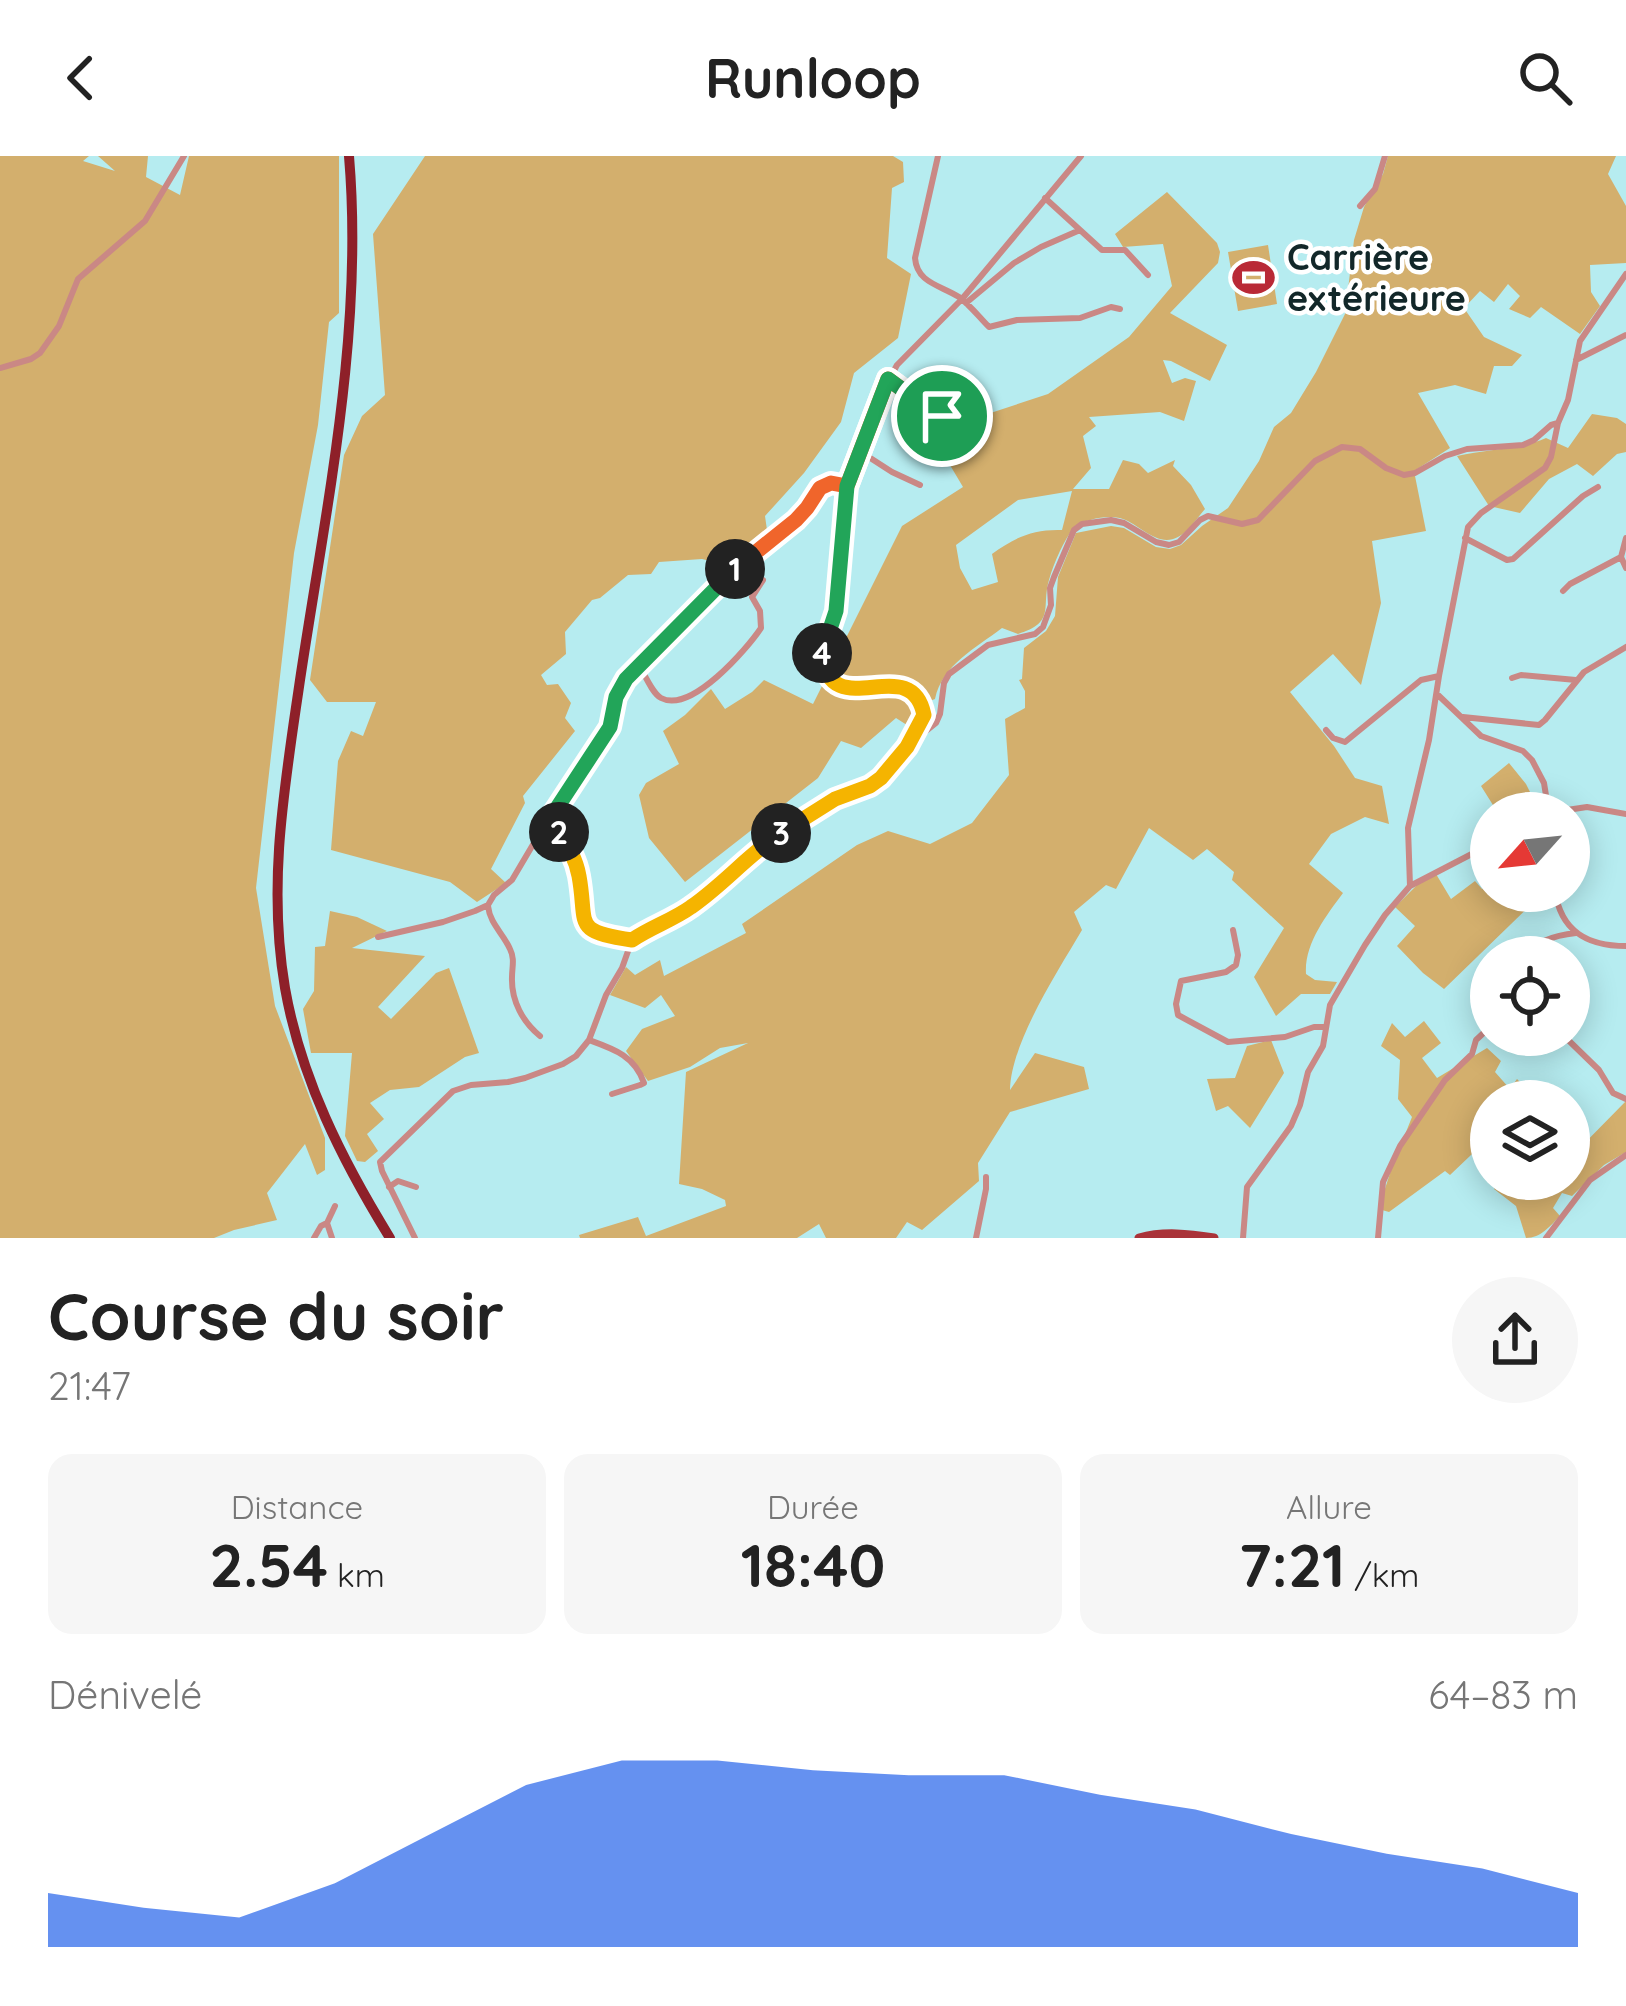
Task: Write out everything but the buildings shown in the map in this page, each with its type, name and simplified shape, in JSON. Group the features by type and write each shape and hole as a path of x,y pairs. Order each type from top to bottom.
{"highway":[{"path":"349,156 351,308 279,819 277,905 286,991 306,1070 340,1153 390,1238"}],"main road":[{"path":"1139,1238 1157,1234 1214,1238"}],"street":[{"path":"0,368 40,353 59,326 78,279 145,221 184,156"},
{"path":"938,156 915,266 923,278 964,301 989,327 1017,320 1080,318 1120,308"},
{"path":"964,301 1081,156"},
{"path":"1363,203 1375,189 1384,156"},
{"path":"1045,198 1102,250 1125,250 1148,274"},
{"path":"907,747 924,715 916,696 886,683 851,690 824,667 823,647 841,578 847,486 897,365 964,301 1014,263 1080,230"},
{"path":"1410,886 1408,828 1430,740 1466,538 1473,520 1545,468 1568,400 1579,345 1626,274"},
{"path":"1574,361 1626,335"},
{"path":"1579,345 1590,351"},
{"path":"888,379 930,410"},
{"path":"415,1238 379,1165 454,1091 508,1082 577,1056 589,1040 632,940 689,909 754,851 796,823 881,778 936,723 944,683 964,660 988,645 1035,634 1043,627 1052,605 1054,577 1074,530 1082,524 1124,523 1168,545 1179,542 1208,516 1242,524 1258,520 1315,461 1342,447 1360,449 1404,475 1467,449 1523,445 1558,423"},
{"path":"860,451 920,485"},
{"path":"378,937 456,919 488,904 512,880 596,752 610,727 620,689 639,665 739,566 796,520 820,488 831,483 847,486"},
{"path":"1466,538 1513,559 1598,488"},
{"path":"1626,538 1621,557 1626,568"},
{"path":"1563,591 1621,557"},
{"path":"639,665 660,698 674,700 712,681 761,628 760,611 752,597 763,580 739,566"},
{"path":"1463,717 1539,725 1576,680 1626,647"},
{"path":"1327,730 1345,742 1420,680 1439,676"},
{"path":"1512,678 1576,680"},
{"path":"1436,693 1490,741 1523,751 1544,783 1544,792"},
{"path":"1477,719 1477,731"},
{"path":"1590,808 1626,814"},
{"path":"549,820 577,864 587,924 604,936 632,940"},
{"path":"1243,1238 1247,1187 1291,1126 1308,1072 1323,1046 1330,1005 1351,968 1410,886 1470,855"},
{"path":"488,904 490,919 513,956 511,980 517,1006 540,1036"},
{"path":"1562,912 1576,933 1600,946 1626,946"},
{"path":"1233,930 1240,967 1181,981 1178,1015 1228,1042 1326,1028"},
{"path":"1560,936 1576,933"},
{"path":"589,1040 626,1054 643,1076 644,1083 611,1094"},
{"path":"1378,1238 1383,1182 1400,1146 1444,1080 1470,1056"},
{"path":"1585,1056 1613,1094 1626,1099"},
{"path":"1546,1238 1590,1180 1626,1155"},
{"path":"976,1238 986,1177"},
{"path":"389,1187 398,1180 416,1187"},
{"path":"314,1238 334,1206"},
{"path":"327,1222 332,1238"}],"shaded area":[{"path":"0,156 89,156 83,161 115,171 98,156 148,156 146,177 180,195 189,156 339,156 339,313 329,322 318,425 294,553 256,888 275,1006 325,1138 325,1170 317,1175 305,1144 267,1193 277,1220 214,1238 0,1238"},
{"path":"425,156 893,156 903,162 904,182 892,188 887,258 911,274 898,338 854,373 841,422 765,516 768,537 730,566 702,559 659,562 651,574 628,575 592,600 565,632 566,654 541,675 547,685 558,684 571,703 565,718 575,731 523,796 525,803 491,869 506,883 477,902 450,882 331,850 338,761 351,731 363,736 376,702 327,702 310,680 344,455 362,416 385,395 373,234"},
{"path":"1388,156 1616,156 1608,174 1626,206 1626,263 1590,265 1591,292 1600,306 1580,334 1541,307 1530,318 1509,309 1520,296 1508,284 1494,302 1480,291 1464,308 1484,337 1522,355 1512,366 1494,366 1486,394 1455,385 1418,393 1450,448 1414,471 1426,531 1372,541 1381,603 1361,685 1333,654 1290,692 1355,778 1382,786 1389,824 1365,817 1331,834 1309,864 1343,893 1317,931 1306,963 1306,974 1315,980 1337,982 1330,994 1301,994 1276,1016 1254,977 1284,928 1232,880 1234,872 1207,849 1193,860 1149,828 1116,889 1106,885 1074,912 1082,930 1027,1029 1012,1071 1010,1090 1035,1053 1084,1067 1089,1089 1010,1112 978,1163 979,1181 922,1230 907,1222 896,1238 826,1238 819,1224 797,1238 580,1238 638,1217 646,1236 726,1206 725,1200 702,1189 679,1184 686,1072 748,1043 720,1048 690,1067 648,1081 626,1051 642,1029 675,1016 661,995 645,1008 610,995 626,967 635,975 660,960 664,976 746,933 742,924 857,845 888,831 930,844 972,823 1009,775 1005,719 1025,708 1019,680 1024,648 1046,631 1055,616 1058,577 1076,533 1124,528 1156,547 1170,549 1228,508 1259,461 1274,427 1291,413 1316,372 1345,314 1354,240"},
{"path":"1167,192 1217,243 1220,252 1218,263 1170,313 1227,345 1210,381 1163,360 1172,383 1185,378 1196,381 1184,421 1160,412 1089,417 1096,426 1083,436 1091,468 1073,489 1109,489 1123,460 1139,464 1148,473 1175,460 1173,466 1205,509 1171,540 1156,538 1117,518 1075,526 1054,566 1045,613 1038,624 1018,634 1002,628 971,650 945,676 935,699 914,707 917,714 910,727 896,718 861,748 841,741 818,778 685,882 649,838 639,795 646,783 679,764 663,731 711,689 725,709 764,680 813,704 902,526 963,487 947,460 966,450 954,425 1048,394 1129,337 1172,286 1163,244 1123,247 1115,234","holes":["1072,491 1062,530 1025,535 992,554 998,582 972,590 960,568 956,545 1018,500"]},
{"name":"Carrière extérieure","path":"1268,245 1277,304 1238,311 1228,252"},
{"path":"1592,414 1626,424 1626,452 1617,454 1593,476 1577,464 1549,479 1520,513 1489,506 1457,456 1546,438 1568,448"},
{"path":"1509,763 1530,792 1485,792 1481,786"},
{"path":"1436,874 1451,899 1470,885 1470,912 1524,912 1499,936 1470,936 1470,964 1444,989 1397,946 1415,926 1395,907 1420,882"},
{"path":"330,911 387,931 352,948 425,956 378,1007 391,1019 436,973 449,968 479,1053 419,1087 390,1090 370,1103 384,1119 367,1134 378,1151 365,1162 357,1161 345,1136 352,1053 311,1053 303,1009 314,991 315,947 325,946"},
{"path":"1424,1021 1441,1043 1422,1058 1437,1078 1474,1056 1496,1056 1501,1061 1495,1072 1502,1080 1470,1080 1470,1156 1450,1175 1445,1171 1389,1212 1382,1210 1383,1195 1412,1117 1398,1099 1400,1060 1381,1046 1392,1023 1405,1037"},
{"path":"1271,1040 1284,1073 1250,1128 1228,1106 1216,1111 1207,1079 1235,1078 1247,1046"},
{"path":"1626,1101 1626,1152 1590,1179 1590,1138"},
{"path":"1508,1200 1558,1200 1553,1208 1560,1216 1541,1234 1526,1238 1516,1206"}],"place":[{"name":"Carrière extérieure","path":"1253,278"}],"route":[{"path":"942,416 932,419 930,410 888,379 882,393 847,486 841,578 822,656 824,667 842,686 857,691 886,683 921,701 924,715 907,747 881,778 835,799 754,851 689,909 632,940 594,932 582,915 581,882 573,854 549,820 610,727 616,697 626,679 698,604 807,508 820,488 831,483 847,486 888,379 930,410 938,406 942,416"}]}
